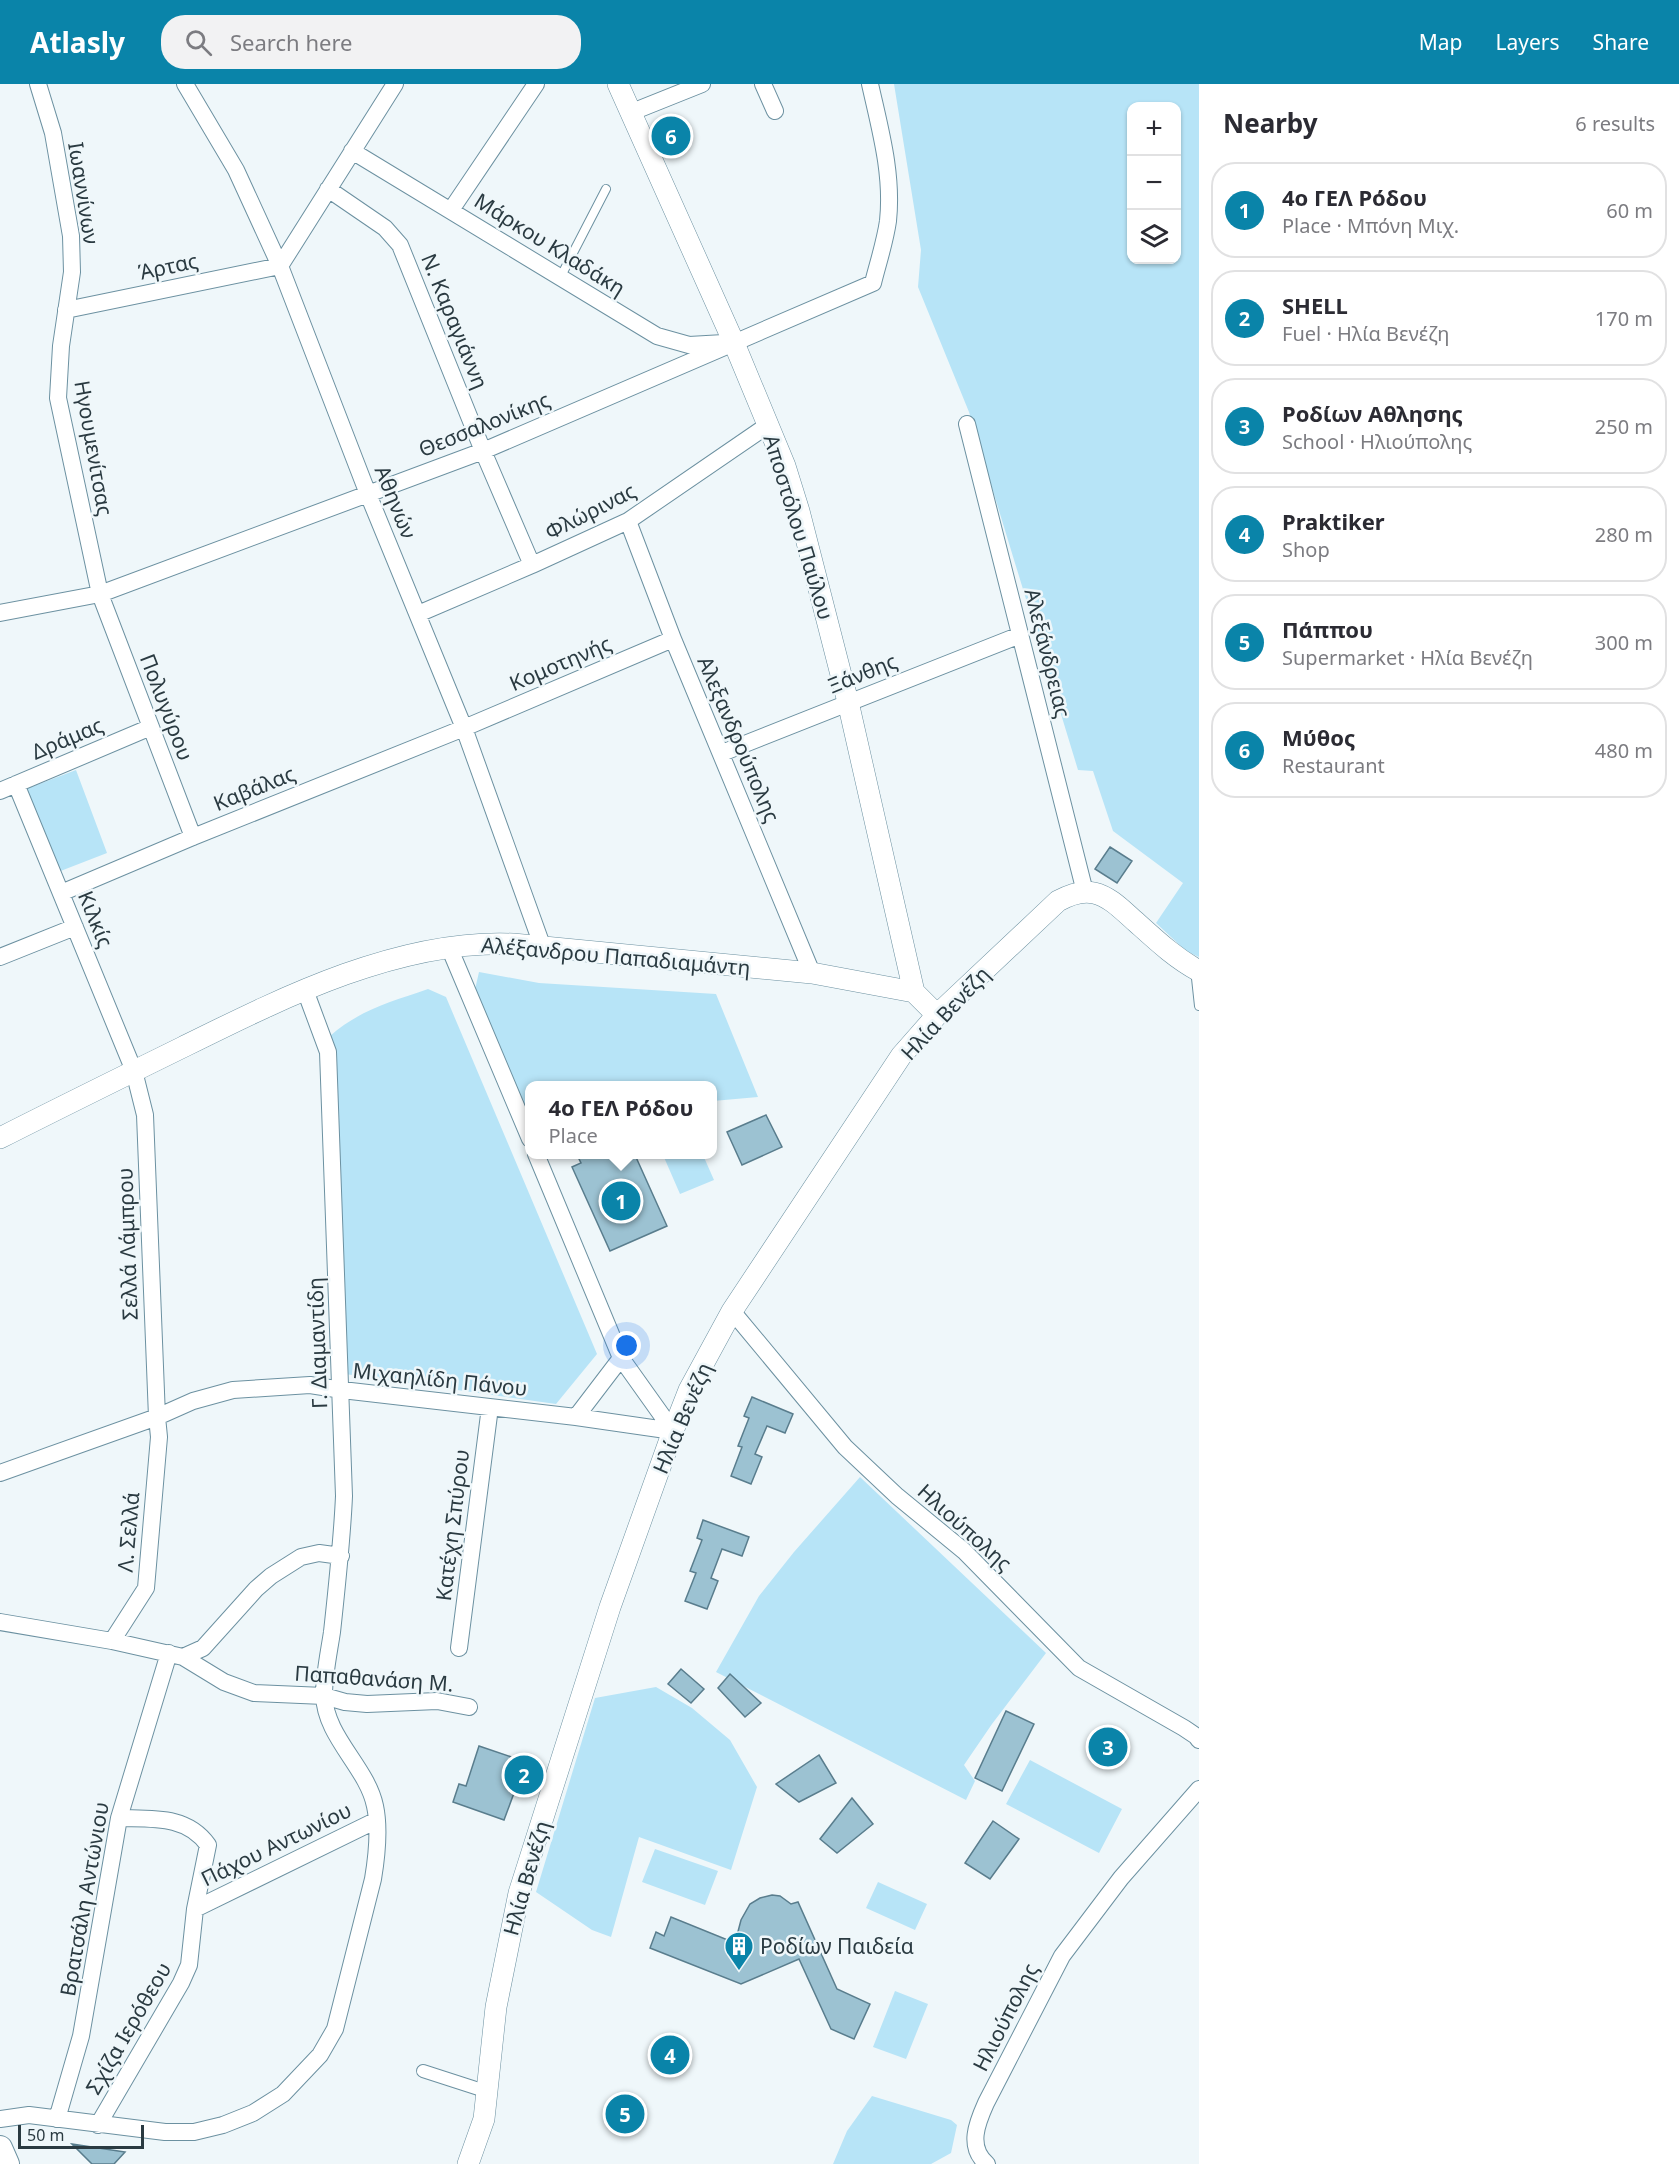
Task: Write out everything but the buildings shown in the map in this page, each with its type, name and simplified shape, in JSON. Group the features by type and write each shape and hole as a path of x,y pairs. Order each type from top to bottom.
{"main road":[{"path":"0,2148 7,2164"}],"street":[{"name":"Ιωαννίνων","path":"38,84 53,133 69,218 72,272 66,310"},
{"name":"Αθηνών","path":"185,84 236,170 280,266 368,494 464,728 543,948"},
{"path":"280,266 395,84"},
{"path":"451,210 536,84"},
{"name":"Αποστόλου Παύλου","path":"618,84 734,343 785,466 799,511 848,702 914,992"},
{"path":"632,112 702,84"},
{"path":"763,84 775,111"},
{"name":"Θεσσαλονίκης","path":"0,613 100,594 483,451 873,283 888,221 889,196 884,147 870,84"},
{"name":"Μάρκου Κλαδάκη","path":"352,151 657,336 689,345 734,343"},
{"name":"Ν. Καραγιάννη","path":"328,189 385,228 400,245 483,451 532,565"},
{"name":"Άρτας","path":"66,310 280,266"},
{"name":"Ηγουμενίτσας","path":"66,310 57,384 58,398 100,594"},
{"name":"Αλεξάνδρειας","path":"967,424 1085,892"},
{"name":"Φλώρινας","path":"418,614 628,521 768,425"},
{"name":"Αλεξανδρούπολης","path":"628,521 673,639 812,973"},
{"name":"Πολυγύρου","path":"100,594 193,837"},
{"name":"Ξάνθης","path":"722,753 1020,635"},
{"name":"Κομοτηνής","path":"464,728 673,639"},
{"name":"Δράμας","path":"0,791 151,727"},
{"name":"Καβάλας","path":"61,893 193,837 464,728"},
{"name":"Κιλκίς","path":"16,784 134,1071"},
{"path":"1085,892 1093,892 1111,900 1175,956 1197,970"},
{"name":"Ηλία Βενέζη","path":"468,2164 478,2138 488,2092 496,2007 519,1893 610,1607 672,1431 689,1390 732,1311 901,1056 937,1015 1050,907 1068,895 1085,892"},
{"path":"0,957 75,927"},
{"name":"Αλέξανδρου Παπαδιαμάντη","path":"0,1138 243,1017 305,990 385,962 449,947 484,943 812,973 914,992"},
{"path":"449,947 525,1127"},
{"name":"Γ. Διαμαντίδη","path":"305,990 328,1052 345,1496 341,1556 324,1696"},
{"path":"914,992 937,1015"},
{"name":"Σελλά Λάμπρου","path":"134,1071 145,1115 157,1417"},
{"path":"538,1159 621,1359 672,1431"},
{"name":"Ηλιούπολης","path":"732,1311 845,1447 897,1496 964,1551 1079,1668 1191,1728 1199,1740"},
{"path":"576,1417 621,1359"},
{"name":"Μιχαηλίδη Πάνου","path":"0,1473 157,1417 193,1401 233,1390 310,1385 672,1431"},
{"name":"Κατέχη Σπύρου","path":"459,1648 490,1407"},
{"name":"Λ. Σελλά","path":"112,1641 146,1588 159,1437 157,1417"},
{"path":"176,1655 203,1648 256,1589 271,1576 301,1557 319,1553 341,1556"},
{"name":"Παπαθανάση Μ.","path":"0,1622 112,1641 176,1655 224,1682 254,1693 324,1696 345,1702 367,1704 437,1701 469,1707"},
{"name":"Βρατσάλη Αντώνιου","path":"57,2119 81,2036 118,1818 176,1655"},
{"path":"0,2119 29,2115 165,2132 194,2132 223,2125 253,2113 283,2094 320,2055 335,2028 373,1879 377,1853 375,1804 367,1786 332,1728 324,1696"},
{"name":"Ηλιούπολης","path":"987,2164 976,2149 975,2135 978,2121 1062,1956 1121,1878 1199,1789"},
{"name":"Σχίζα Ιερόθεου","path":"98,2125 175,1994 189,1965 195,1909 208,1845 201,1835 171,1819 118,1818"},
{"name":"Πάχου Αντωνίου","path":"195,1909 377,1820"},
{"path":"423,2071 488,2092"}],"lane":[{"path":"560,278 606,189"},
{"path":"1197,970 1199,1006"}],"shaded area":[{"path":"894,84 1199,84 1199,957 1186,951 1156,923 1183,883 1113,831 1093,771 1078,770 969,412 918,287 921,250"},
{"path":"76,770 107,853 58,872 26,789"},
{"path":"479,972 539,983 716,994 758,1097 717,1101 717,1081 525,1081 525,1105 522,1105 473,998"},
{"path":"428,989 446,997 597,1354 556,1404 345,1374 330,1036 365,1013"},
{"path":"665,1159 705,1159 714,1180 680,1194"},
{"path":"860,1477 1046,1653 964,1765 975,1781 966,1800 716,1672 759,1596"},
{"path":"656,1687 692,1708 730,1740 757,1787 731,1870 639,1837 611,1937 592,1930 536,1892 595,1698"},
{"path":"1030,1760 1122,1809 1099,1853 1006,1804"},
{"path":"655,1849 718,1871 705,1905 642,1882"},
{"path":"878,1882 927,1904 915,1930 866,1908"},
{"path":"895,1991 928,2004 906,2059 873,2047"},
{"path":"872,2096 951,2120 957,2125 951,2153 931,2164 833,2164 847,2131"}],"place":[{"name":"Μύθος","path":"671,136"},
{"name":"4ο ΓΕΛ Ρόδου","path":"621,1201"},
{"name":"Ροδίων Αθλησης","path":"1108,1747"},
{"name":"SHELL","path":"524,1775"},
{"name":"Ροδίων Παιδεία","path":"739,1972"},
{"name":"Praktiker","path":"670,2055"},
{"name":"Πάππου","path":"625,2114"}]}
